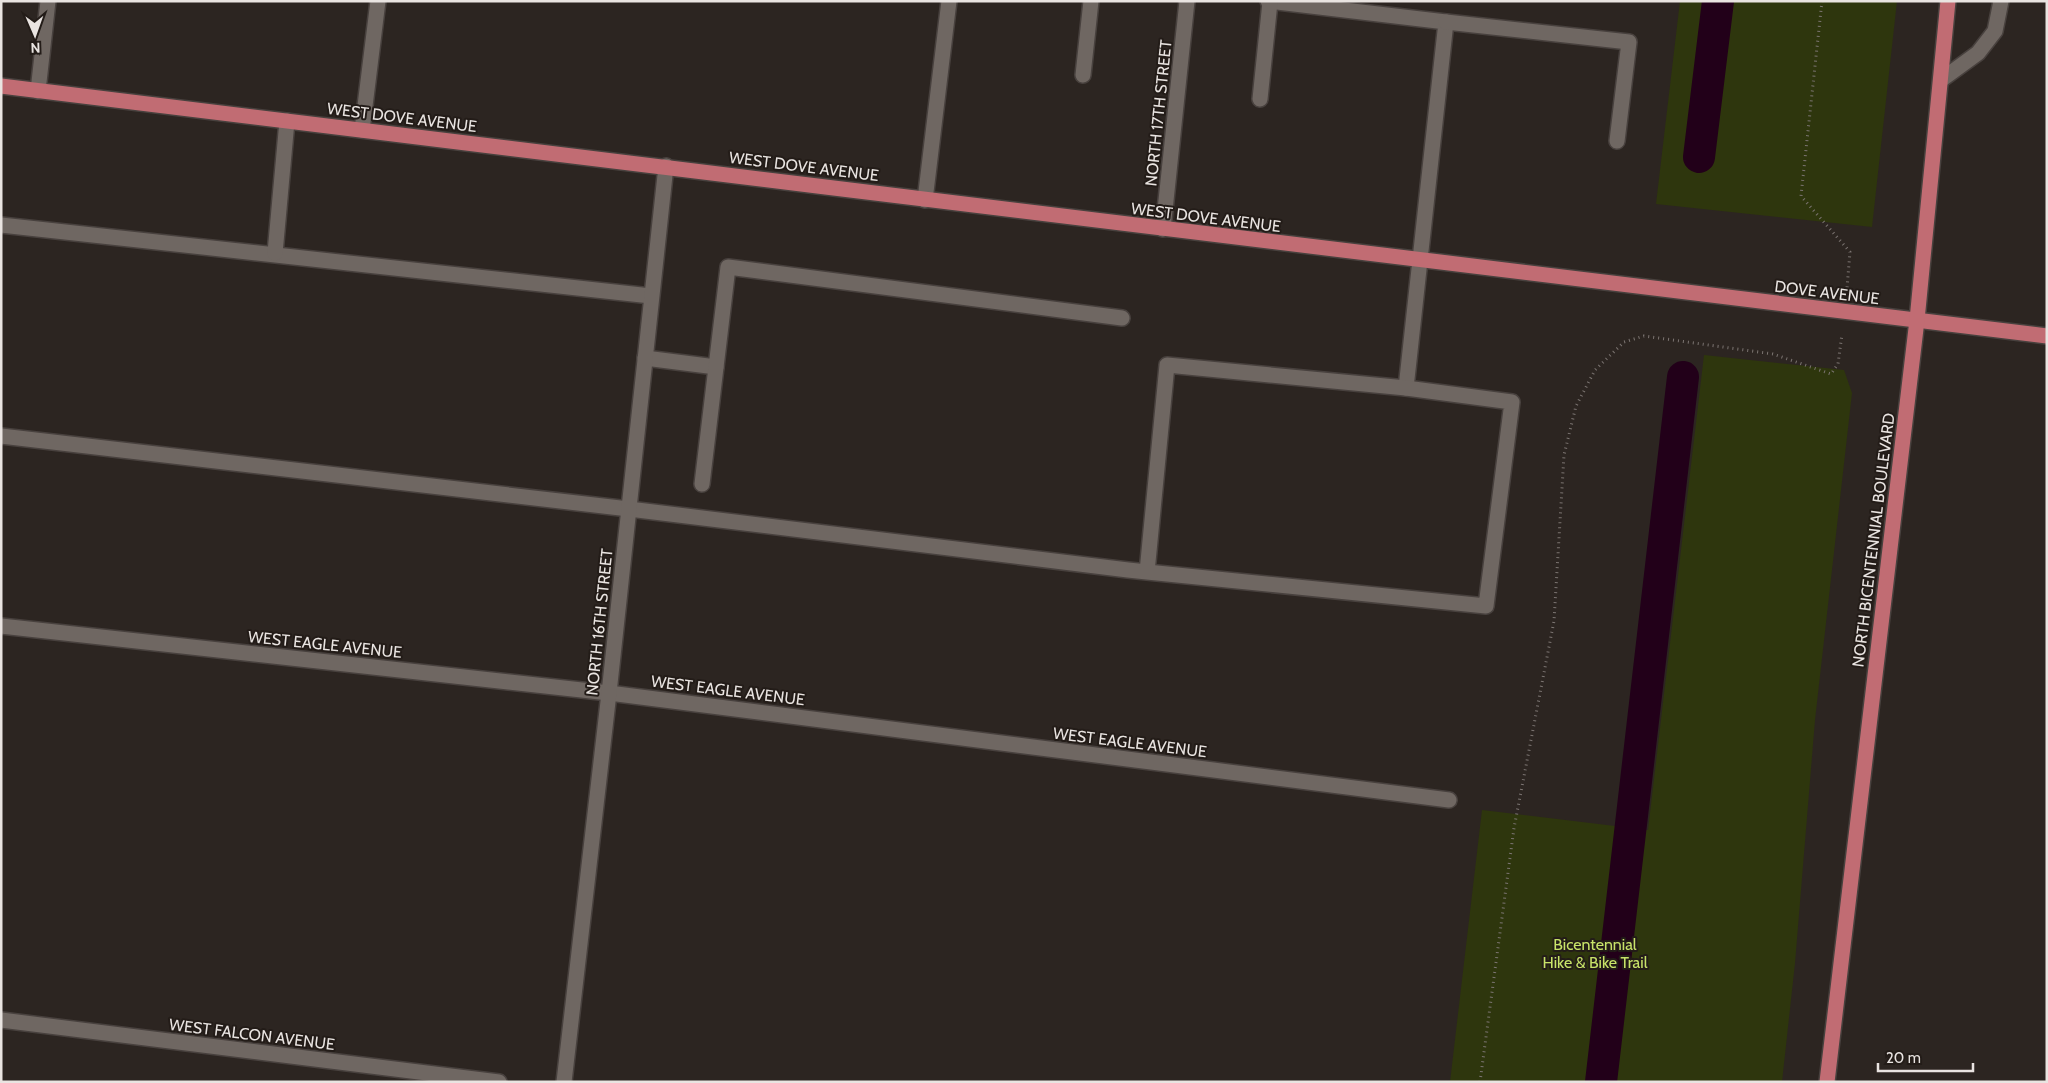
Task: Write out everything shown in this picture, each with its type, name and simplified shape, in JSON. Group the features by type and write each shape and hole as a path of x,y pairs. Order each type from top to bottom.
{"main road":[{"name":"NORTH BICENTENNIAL BOULEVARD","path":"1827,1082 1917,320 1948,1"},
{"name":"WEST DOVE AVENUE","path":"1,86 1603,282"},
{"name":"DOVE AVENUE","path":"1603,282 2047,336"}],"street":[{"path":"38,91 48,1"},
{"path":"362,130 378,1"},
{"path":"925,200 948,1"},
{"path":"1083,75 1091,1"},
{"name":"NORTH 17TH STREET","path":"1163,229 1188,1"},
{"path":"1260,99 1269,1 1629,42 1617,141"},
{"path":"1941,80 1978,53 1995,31 2001,1"},
{"path":"1406,388 1446,22"},
{"path":"275,253 288,121"},
{"name":"NORTH 16TH STREET","path":"564,1082 609,693 666,166"},
{"path":"1,225 275,253 651,296"},
{"path":"702,484 728,267 1122,318"},
{"path":"645,358 716,367"},
{"path":"1,436 629,509 1147,572 1486,606 1512,402 1406,388 1166,365 1147,572"},
{"name":"WEST EAGLE AVENUE","path":"1,626 609,693 1449,800"},
{"name":"WEST FALCON AVENUE","path":"1,1020 499,1082"}],"path":[{"path":"1480,1082 1514,828 1554,621 1564,455 1576,406 1595,370 1624,342 1644,336 1772,354 1831,374 1838,364 1850,252 1800,196 1822,1"}],"green space":[{"path":"1680,1 1897,1 1872,227 1656,204"},
{"name":"Bicentennial Hike & Bike Trail","path":"1704,355 1844,370 1852,393 1815,720 1795,963 1782,1082 1450,1082 1482,810 1648,830"}],"waterway":[{"path":"1699,157 1718,1"},
{"path":"1601,1082 1683,377"}]}
